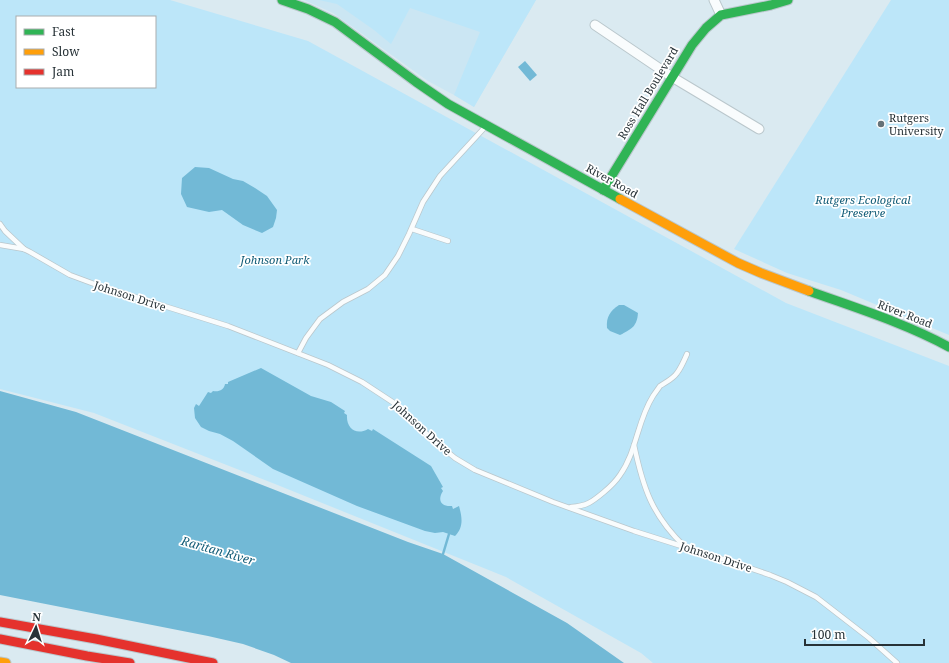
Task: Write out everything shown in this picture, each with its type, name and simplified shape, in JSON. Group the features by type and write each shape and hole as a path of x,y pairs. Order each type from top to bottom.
{"main road":[{"name":"River Road","path":"282,0 308,9 335,22 448,104 738,263 761,273 908,327 949,347"},
{"path":"722,15 788,0"},
{"name":"Ross Hall Boulevard","path":"604,190 692,45 706,28 722,15"},
{"path":"0,622 139,658"},
{"path":"0,622 213,663"},
{"path":"0,638 87,656 130,663"},
{"path":"0,662 6,663"}],"street":[{"path":"714,0 722,15"},
{"path":"595,26 672,77 759,129"}],"lane":[{"path":"298,353 306,338 320,319 343,302 368,289 385,274 398,256 412,229 423,202 440,176 486,125"},
{"path":"0,224 5,231 24,249"},
{"path":"412,229 448,241"},
{"name":"Johnson Drive","path":"0,245 24,249 70,274 97,285 228,326 328,364 362,382 394,402 433,440 455,458 475,470 536,495 634,531 686,547 787,582 816,597 869,638 896,663"},
{"path":"570,508 586,505 614,483 621,474 634,446 639,426 653,395 660,386 677,374 687,354"},
{"path":"634,446 639,468 653,506 664,524 686,547"}],"shaded area":[{"path":"304,0 536,0 474,107 428,81 333,13"}],"green space":[{"name":"Johnson Park","path":"0,0 170,0 308,41 786,303 949,366 949,663 653,663 641,653 506,577 94,413 0,389"},
{"path":"319,0 536,0 474,107 454,95 480,32 410,8 391,44 337,4"},
{"name":"Rutgers Ecological Preserve","path":"891,0 949,0 949,335 841,290 787,273 734,249"}],"water":[{"path":"525,61 537,75 530,81 518,67"},
{"path":"195,167 209,168 233,179 243,181 267,196 277,210 273,227 262,233 243,225 222,210 209,212 187,207 181,194 182,178"},
{"path":"619,305 624,305 638,313 633,327 620,335 610,331 607,328 609,315"},
{"path":"261,368 311,396 331,402 345,411 344,413 347,415 348,424 353,430 360,432 368,429 372,431 373,429 431,466 443,487 441,488 443,491 440,497 441,502 445,505 452,506 453,509 459,506 461,525 458,533 455,536 443,532 435,533 425,531 357,506 273,469 233,441 220,434 201,427 195,418 194,408 196,404 199,406 208,392 211,393 213,391 221,390 224,388 225,384 228,384 228,382"},
{"name":"Raritan River","path":"0,391 76,412 408,542 443,554 567,623 624,663 291,663 243,644 0,595"}],"waterway":[{"path":"443,554 449,534"}],"traffic: fast":[{"path":"282,0 308,9 335,22 448,104 620,199"},
{"path":"603,190 692,45 706,28 721,15 788,0"},
{"path":"809,291 898,323 949,347"}],"traffic: slow":[{"path":"620,199 738,263 809,291"},
{"path":"0,662 6,663"}],"traffic: jam":[{"path":"0,622 96,639 213,663"},
{"path":"0,639 130,663"}],"place":[{"name":"Rutgers University","path":"881,124"}]}
